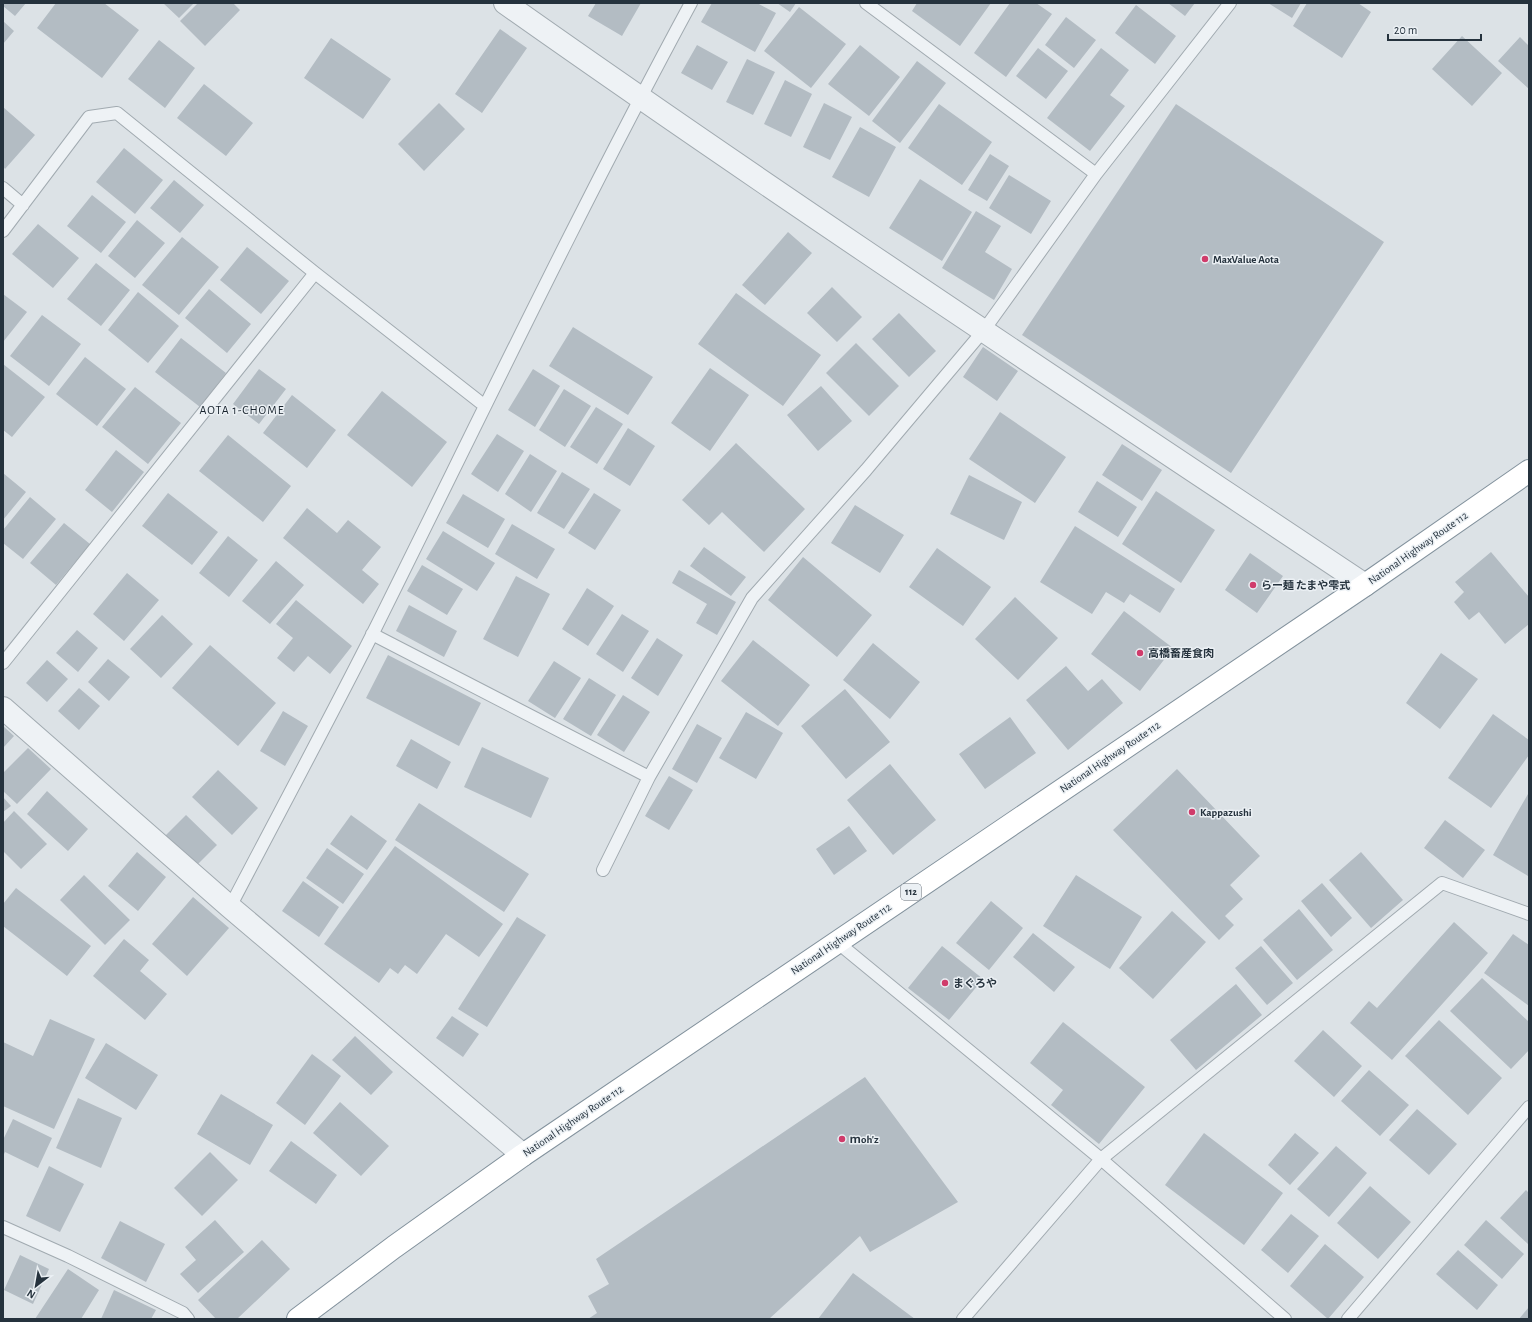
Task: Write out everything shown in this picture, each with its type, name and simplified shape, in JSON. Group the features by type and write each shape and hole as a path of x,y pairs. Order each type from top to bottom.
{"highway":[{"name":"National Highway Route 112","path":"298,1319 394,1246 523,1155 1365,585 1529,471"}],"street":[{"path":"505,3 639,98 1365,585"},
{"path":"3,708 230,907 523,1155"}],"lane":[{"path":"230,907 372,634 639,98 690,3"},
{"path":"866,3 1096,174"},
{"path":"602,870 649,777 752,598 866,470 984,330 1096,174 1230,3"},
{"path":"3,231 89,118 117,113 315,273 485,406"},
{"path":"3,188 23,205"},
{"path":"3,663 315,273"},
{"path":"372,634 649,777"},
{"path":"963,1319 1101,1159 1442,884 1529,914"},
{"path":"837,942 1101,1159 1285,1319"},
{"path":"1348,1319 1529,1107"},
{"path":"3,1227 68,1256 183,1313 188,1319"}],"building":[{"path":"3,3 26,3 15,16 3,6"},
{"path":"56,3 104,3 139,30 102,78 37,28"},
{"path":"163,3 194,3 179,18"},
{"path":"198,3 233,3 240,10 205,46 180,21"},
{"path":"596,3 641,3 622,36 588,16"},
{"path":"712,3 757,3 776,13 755,52 701,22"},
{"path":"777,3 796,3 790,12"},
{"path":"917,3 991,3 960,46 912,11"},
{"path":"1010,3 1036,3 1052,14 1006,77 974,53"},
{"path":"1168,3 1195,3 1185,16"},
{"path":"1268,3 1301,3 1292,18"},
{"path":"1307,3 1358,3 1371,12 1342,58 1293,26"},
{"path":"1136,5 1176,36 1155,64 1115,33"},
{"path":"799,7 846,44 811,88 764,51"},
{"path":"1066,17 1096,40 1074,68 1045,45"},
{"path":"3,21 14,31 3,44"},
{"path":"500,29 527,48 482,113 455,94"},
{"path":"1462,36 1502,73 1472,106 1432,69"},
{"path":"1520,37 1529,46 1529,89 1498,61"},
{"path":"331,38 391,79 363,119 304,78"},
{"path":"159,40 195,68 165,108 128,79"},
{"path":"697,45 728,62 712,90 681,73"},
{"path":"860,45 900,77 869,116 828,84"},
{"path":"1038,48 1068,71 1046,99 1016,76"},
{"path":"1101,48 1129,70 1110,95 1125,106 1090,151 1047,118"},
{"path":"747,59 775,72 753,115 726,102"},
{"path":"917,61 946,83 900,143 872,121"},
{"path":"785,80 812,94 791,137 764,124"},
{"path":"204,84 253,123 226,156 177,118"},
{"path":"439,103 465,129 424,171 398,144"},
{"path":"824,103 852,117 830,160 803,147"},
{"path":"939,104 992,142 962,185 908,148"},
{"path":"1176,104 1384,242 1231,473 1022,335"},
{"path":"3,107 35,135 5,169 3,166"},
{"path":"860,127 896,147 869,197 832,177"},
{"path":"124,148 163,180 135,214 96,182"},
{"path":"990,154 1009,166 987,201 968,190"},
{"path":"1009,175 1051,201 1031,234 989,208"},
{"path":"920,179 972,212 942,261 889,228"},
{"path":"174,180 204,205 180,233 150,208"},
{"path":"92,195 126,222 101,253 67,226"},
{"path":"976,211 1001,226 985,252 1012,269 994,300 942,268"},
{"path":"137,220 165,243 135,278 108,256"},
{"path":"38,224 79,258 53,288 12,254"},
{"path":"788,232 812,253 765,305 742,285"},
{"path":"182,237 219,267 179,315 142,285"},
{"path":"247,247 289,281 261,314 220,280"},
{"path":"96,263 130,290 101,326 67,299"},
{"path":"832,287 862,317 837,342 807,313"},
{"path":"209,289 251,324 227,353 185,318"},
{"path":"138,292 179,326 148,363 108,330"},
{"path":"736,293 821,355 783,406 698,344"},
{"path":"3,294 27,312 3,342"},
{"path":"899,313 936,351 909,377 872,339"},
{"path":"42,315 81,344 49,386 10,356"},
{"path":"573,327 653,377 628,415 549,366"},
{"path":"181,338 226,373 200,407 155,372"},
{"path":"856,343 899,386 869,416 826,373"},
{"path":"983,347 1018,371 997,401 963,377"},
{"path":"85,357 126,389 97,426 56,394"},
{"path":"3,364 45,397 12,437 3,430"},
{"path":"710,368 749,395 710,451 671,423"},
{"path":"259,369 286,389 259,424 233,404"},
{"path":"533,369 560,386 535,427 508,410"},
{"path":"821,386 852,421 818,451 787,415"},
{"path":"135,387 181,423 148,464 102,427"},
{"path":"564,389 591,406 565,447 539,430"},
{"path":"382,391 447,442 412,487 347,435"},
{"path":"292,395 336,430 307,468 263,433"},
{"path":"596,407 623,424 597,464 570,447"},
{"path":"1000,412 1066,457 1035,503 969,459"},
{"path":"628,428 655,446 630,486 603,469"},
{"path":"497,434 524,451 498,492 471,474"},
{"path":"228,435 291,486 263,522 199,471"},
{"path":"736,443 805,509 764,552 722,512 709,525 682,500"},
{"path":"1122,444 1162,470 1142,501 1102,475"},
{"path":"116,450 144,472 112,512 85,490"},
{"path":"530,454 557,471 531,512 505,494"},
{"path":"562,472 590,489 564,529 537,513"},
{"path":"3,473 26,492 3,520"},
{"path":"969,475 1022,502 1004,540 950,514"},
{"path":"1097,481 1137,507 1118,537 1078,512"},
{"path":"1156,491 1215,530 1181,583 1122,544"},
{"path":"168,493 218,532 192,565 142,526"},
{"path":"594,493 621,510 595,550 568,533"},
{"path":"463,494 505,519 488,548 446,523"},
{"path":"30,497 56,519 23,559 3,543 3,530"},
{"path":"855,505 904,535 880,573 831,543"},
{"path":"307,508 337,533 348,520 381,547 362,570 379,584 363,604 283,538"},
{"path":"64,523 90,544 56,585 30,563"},
{"path":"512,524 555,549 537,579 495,554"},
{"path":"1075,526 1175,589 1160,613 1130,594 1124,603 1106,592 1092,614 1040,582"},
{"path":"443,531 495,563 477,591 426,559"},
{"path":"228,536 258,560 229,597 199,573"},
{"path":"704,547 746,577 731,596 690,566"},
{"path":"937,548 991,587 963,626 909,587"},
{"path":"1491,552 1529,597 1529,624 1505,644 1479,612 1469,620 1454,602 1464,592 1455,582"},
{"path":"1250,553 1283,576 1257,613 1225,590"},
{"path":"803,557 872,615 837,657 768,600"},
{"path":"276,561 304,585 270,624 242,601"},
{"path":"422,565 463,589 447,615 407,591"},
{"path":"679,570 736,602 717,635 696,623 707,604 672,583"},
{"path":"127,573 159,600 124,641 93,614"},
{"path":"516,576 550,594 518,657 483,639"},
{"path":"587,588 614,606 588,646 562,629"},
{"path":"1015,597 1058,638 1018,680 975,639"},
{"path":"296,600 352,646 330,674 308,656 294,672 277,658 293,638 276,624"},
{"path":"409,605 457,631 444,657 396,631"},
{"path":"1124,611 1173,648 1140,691 1091,654"},
{"path":"622,614 649,631 623,672 596,654"},
{"path":"162,615 193,644 161,678 130,649"},
{"path":"77,630 98,648 78,672 56,653"},
{"path":"657,638 683,655 658,696 631,678"},
{"path":"753,640 810,685 778,726 721,681"},
{"path":"873,643 920,682 890,719 843,680"},
{"path":"210,645 276,703 238,746 172,688"},
{"path":"1441,653 1478,679 1440,729 1406,703"},
{"path":"388,655 481,703 459,746 366,698"},
{"path":"108,659 130,677 109,701 88,682"},
{"path":"47,660 68,679 47,702 26,683"},
{"path":"554,661 581,678 555,718 528,701"},
{"path":"1066,666 1088,691 1102,679 1123,703 1068,750 1026,700"},
{"path":"589,678 616,695 591,736 563,719"},
{"path":"79,688 100,706 79,730 58,711"},
{"path":"845,689 890,742 846,779 801,726"},
{"path":"623,695 650,712 624,752 597,735"},
{"path":"283,711 308,726 285,766 260,751"},
{"path":"746,712 783,733 756,779 719,758"},
{"path":"1493,714 1529,740 1529,755 1491,808 1448,778"},
{"path":"1010,717 1036,753 985,789 959,754"},
{"path":"697,724 722,738 697,783 672,769"},
{"path":"3,726 14,736 3,748"},
{"path":"411,739 451,762 437,789 396,766"},
{"path":"482,747 549,778 531,818 464,787"},
{"path":"28,748 51,769 17,804 3,791 3,773"},
{"path":"890,764 936,820 893,855 847,800"},
{"path":"1177,769 1260,856 1230,885 1243,899 1225,916 1234,925 1219,940 1113,830"},
{"path":"218,770 258,808 232,835 192,797"},
{"path":"669,776 693,790 669,830 645,816"},
{"path":"47,791 88,829 68,851 27,814"},
{"path":"1528,794 1529,795 1528,876 1493,855"},
{"path":"3,797 11,806 3,812"},
{"path":"419,803 529,874 504,912 395,840"},
{"path":"14,811 47,844 21,869 3,851 3,823"},
{"path":"186,815 217,845 195,867 164,837"},
{"path":"351,815 387,841 367,870 330,844"},
{"path":"1445,820 1485,850 1463,878 1424,848"},
{"path":"849,826 867,851 834,875 816,849"},
{"path":"395,846 503,924 479,957 446,934 417,974 405,965 398,974 390,968 379,983 324,944"},
{"path":"327,848 364,874 343,904 306,878"},
{"path":"137,852 166,877 138,911 108,886"},
{"path":"1361,852 1403,900 1371,928 1329,880"},
{"path":"84,875 130,920 105,945 60,900"},
{"path":"1076,875 1142,917 1110,969 1043,926"},
{"path":"303,881 339,907 319,937 282,911"},
{"path":"1322,883 1352,918 1331,937 1301,901"},
{"path":"16,888 91,946 67,976 3,926 3,904"},
{"path":"193,897 229,928 187,976 152,944"},
{"path":"991,901 1023,928 989,970 956,943"},
{"path":"1299,909 1333,950 1297,980 1263,940"},
{"path":"1172,911 1206,942 1153,999 1119,968"},
{"path":"517,917 546,935 487,1027 458,1009"},
{"path":"1454,922 1488,953 1392,1060 1350,1023 1369,1001 1377,1008"},
{"path":"1033,933 1075,967 1054,992 1013,957"},
{"path":"1513,934 1529,945 1529,1006 1484,973"},
{"path":"124,939 149,960 140,971 167,994 145,1020 93,976"},
{"name":"まぐろや","path":"942,946 983,979 949,1020 908,988"},
{"path":"1261,946 1293,983 1267,1005 1235,968"},
{"path":"1482,978 1529,1022 1529,1050 1511,1069 1450,1011"},
{"path":"1236,984 1262,1015 1196,1070 1170,1040"},
{"path":"452,1016 479,1034 463,1057 436,1038"},
{"path":"50,1019 95,1039 54,1129 3,1106 3,1042 33,1056"},
{"path":"1439,1020 1502,1078 1468,1115 1405,1056"},
{"path":"1063,1022 1145,1087 1099,1144 1051,1105 1063,1090 1030,1063"},
{"path":"1323,1030 1362,1066 1334,1097 1294,1061"},
{"path":"355,1036 393,1072 371,1095 332,1060"},
{"path":"106,1043 158,1075 136,1110 85,1078"},
{"path":"312,1054 341,1076 305,1125 276,1103"},
{"path":"1369,1070 1409,1105 1380,1136 1341,1101"},
{"name":"ｍoh'z","path":"865,1077 958,1202 870,1252 860,1236 769,1319 588,1319 597,1313 588,1296 609,1284 596,1259"},
{"path":"221,1094 273,1125 250,1165 197,1134"},
{"path":"78,1098 122,1118 101,1168 56,1148"},
{"path":"340,1102 389,1146 361,1176 313,1133"},
{"path":"1417,1109 1457,1144 1429,1175 1389,1140"},
{"path":"13,1119 52,1138 38,1168 5,1152 3,1156 3,1140"},
{"path":"1204,1133 1283,1193 1244,1245 1165,1185"},
{"path":"1295,1133 1319,1153 1290,1185 1268,1165"},
{"path":"291,1141 337,1175 316,1204 269,1171"},
{"path":"1336,1146 1367,1173 1329,1217 1297,1189"},
{"path":"210,1152 238,1180 202,1216 174,1188"},
{"path":"49,1166 84,1184 60,1232 26,1216"},
{"path":"1370,1186 1411,1222 1378,1259 1337,1223"},
{"path":"1526,1190 1529,1193 1529,1245 1500,1218"},
{"path":"1291,1214 1319,1236 1288,1273 1261,1250"},
{"path":"215,1220 244,1252 198,1293 180,1274 196,1260 185,1247"},
{"path":"1486,1220 1524,1254 1502,1279 1464,1245"},
{"path":"120,1221 165,1244 146,1282 101,1258"},
{"path":"262,1240 290,1269 237,1319 216,1319 198,1300"},
{"path":"1325,1244 1364,1277 1328,1319 1290,1286"},
{"path":"1458,1250 1498,1285 1477,1310 1436,1274"},
{"path":"20,1255 49,1269 33,1304 4,1290"},
{"path":"68,1269 99,1290 81,1319 35,1319"},
{"path":"853,1273 915,1319 818,1319"},
{"path":"114,1290 156,1310 151,1319 101,1319"},
{"path":"1529,1307 1529,1319 1519,1319"}],"place":[{"name":"MaxValue Aota","path":"1205,259"},
{"name":"らー麺 たまや雫式","path":"1253,585"},
{"name":"高橋畜産食肉","path":"1140,653"},
{"name":"Kappazushi","path":"1192,812"},
{"name":"まぐろや","path":"945,983"},
{"name":"ｍoh'z","path":"842,1139"}],"district":[{"name":"AOTA 1-CHOME","path":"242,410"}]}
